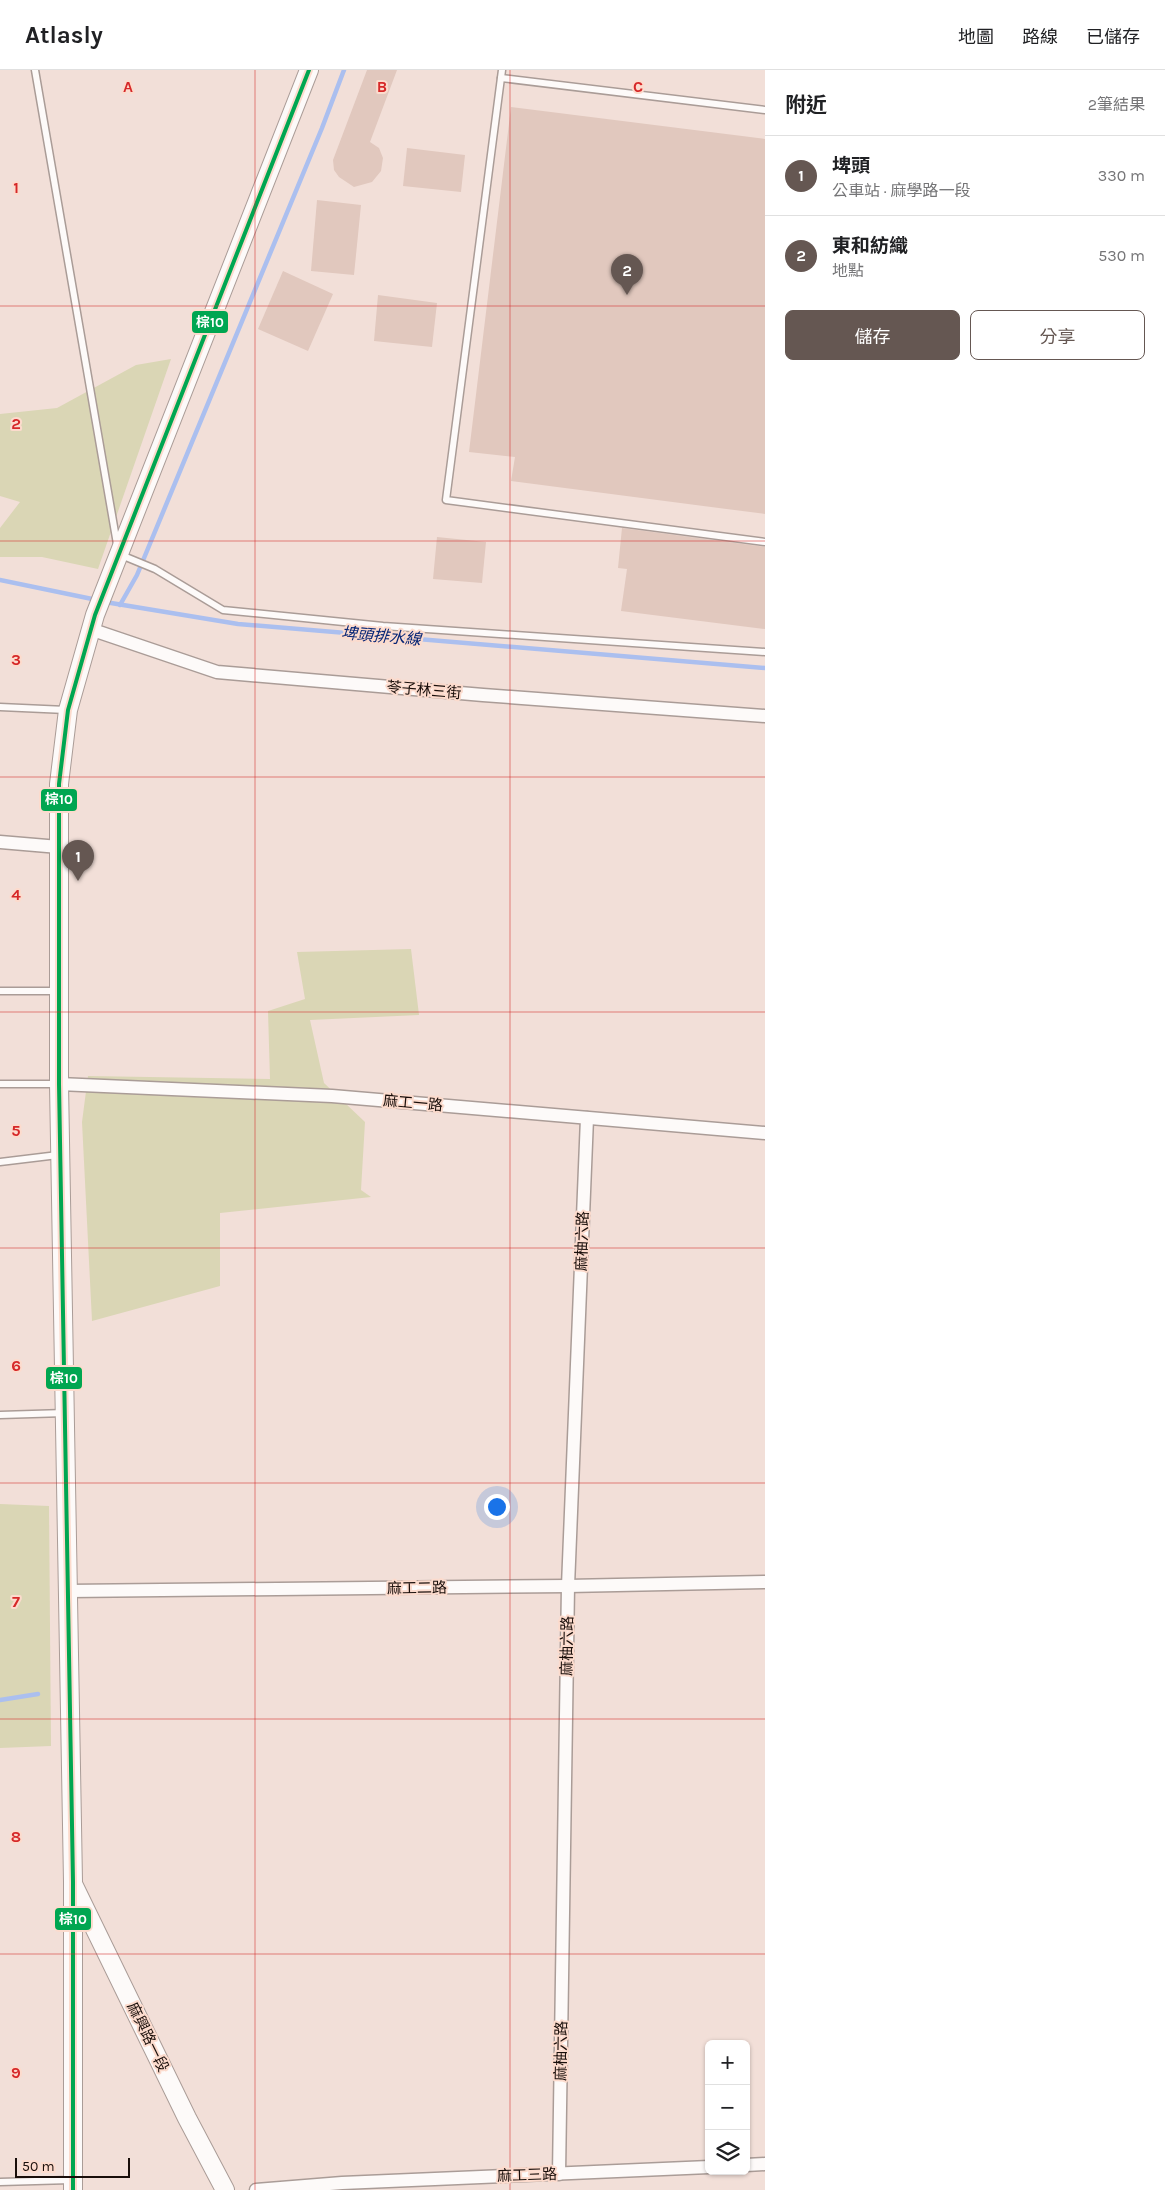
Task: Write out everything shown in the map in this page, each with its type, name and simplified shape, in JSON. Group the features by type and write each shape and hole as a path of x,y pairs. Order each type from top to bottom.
{"main road":[{"path":"73,2185 73,1882 59,1084 59,784 68,710 92,622 309,70"},
{"name":"麻興路一段","path":"73,1882 187,2118 225,2190"}],"street":[{"name":"苓子林三街","path":"92,622 217,672 483,695 765,716"},
{"path":"0,842 59,847"},
{"name":"麻工一路","path":"59,1084 332,1096 765,1133"},
{"name":"麻柚六路","path":"559,2174 568,1586 587,1118"},
{"name":"麻工二路","path":"68,1591 765,1582"},
{"path":"750,2165 765,2164"},
{"name":"麻工三路","path":"256,2190 342,2183 705,2167"}],"lane":[{"path":"35,70 119,554 155,570 223,610 383,626 765,652"},
{"path":"502,70 446,500 765,542"},
{"path":"501,78 765,110"},
{"path":"0,707 68,710"},
{"path":"0,992 59,991"},
{"path":"0,1084 59,1084"},
{"path":"0,1162 61,1154"},
{"path":"0,1415 66,1413"},
{"path":"0,2182 73,2185"}],"shaded area":[{"path":"171,359 98,569 42,557 0,557 0,528 20,502 0,496 0,414 57,408 136,365"},
{"path":"411,949 419,1015 310,1020 324,1083 365,1122 361,1190 371,1197 220,1213 220,1286 92,1321 82,1122 88,1076 270,1079 268,1011 305,999 297,952"},
{"path":"0,1504 49,1506 51,1746 0,1748"}],"building":[{"path":"367,70 397,70 370,142 379,148 383,158 381,171 372,182 354,187 339,177 334,170 333,160"},
{"path":"511,107 765,139 765,514 511,481 515,457 469,452"},
{"path":"407,148 465,155 461,192 403,186"},
{"path":"317,200 361,205 354,275 311,271"},
{"path":"283,271 333,294 308,351 258,329"},
{"path":"378,295 437,303 432,347 374,341"},
{"path":"622,528 765,547 765,629 621,611 627,569 618,568"},
{"path":"437,537 486,542 482,583 433,579"}],"waterway":[{"path":"120,605 137,575 322,128 344,70"},
{"name":"埤頭排水線","path":"0,580 97,600"},
{"name":"埤頭排水線","path":"105,602 238,624 765,668"},
{"path":"0,1700 38,1694"}],"transit line":[{"name":"棕10","path":"73,2190 73,1882 59,1084 59,784 68,710 95,615 309,70"}],"place":[{"name":"東和紡織","path":"627,295"},
{"name":"埤頭","path":"78,881"}]}
